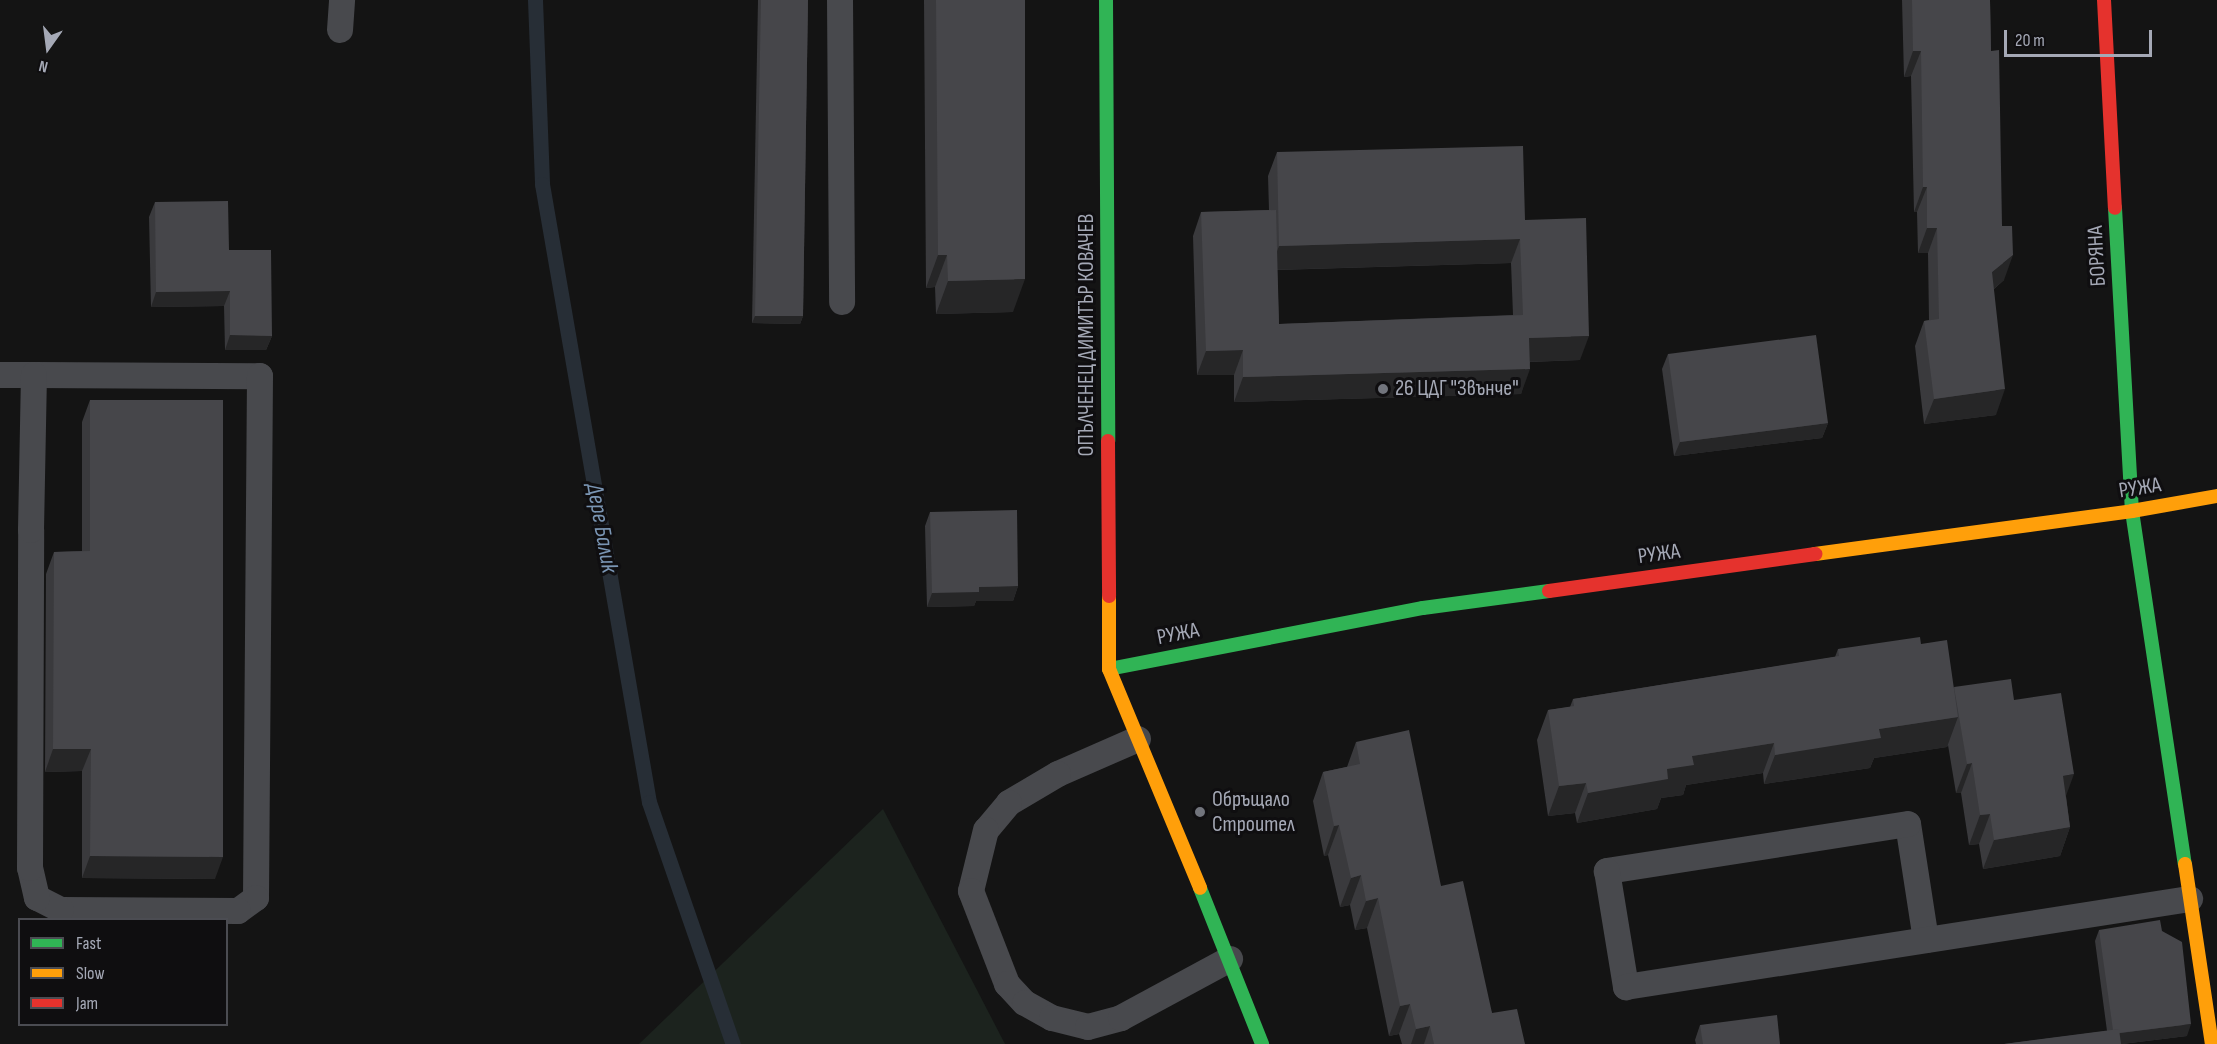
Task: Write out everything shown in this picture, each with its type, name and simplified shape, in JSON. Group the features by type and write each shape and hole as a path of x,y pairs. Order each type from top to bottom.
{"street":[{"name":"ОПЪЛЧЕНЕЦ ДИМИТЪР КОВАЧЕВ","path":"1106,0 1109,669"},
{"name":"БОРЯНА","path":"2104,0 2132,510 2212,1044"},
{"name":"РУЖА","path":"1109,669 1423,608 2132,510 2217,496"},
{"path":"1109,669 1230,959 1262,1044"}],"lane":[{"path":"340,30 342,0"},
{"path":"840,0 842,302"},
{"path":"0,375 34,375 260,376 256,898 238,911 61,910 37,898 30,868 34,375"},
{"path":"1138,739 1058,774 1009,804 986,830 971,891 1007,984 1025,1003 1052,1018 1088,1027 1121,1018 1230,959"},
{"path":"1926,940 1908,824 1607,871 1626,987 2190,899"}],"shaded area":[{"path":"883,809 1005,1044 639,1044"}],"building":[{"path":"761,0 808,0 803,316 755,316"},
{"path":"936,0 1025,0 1025,279 948,281 947,255 938,255"},
{"path":"1912,0 1990,0 1991,51 1999,50 2002,226 2012,226 2013,255 1992,272 2005,389 1934,399 1924,321 1939,319 1937,228 1927,228 1927,187 1923,187 1921,51 1913,51"},
{"path":"1523,146 1525,220 1586,218 1589,336 1529,338 1530,369 1243,377 1243,350 1206,351 1201,212 1276,210 1279,324 1523,315 1520,239 1279,246 1277,152"},
{"path":"228,201 229,250 271,250 272,336 230,335 230,291 156,292 155,202"},
{"path":"1816,335 1828,423 1680,442 1668,354"},
{"path":"90,400 223,400 223,857 90,856 91,749 53,749 54,552 90,551"},
{"path":"1017,510 1018,586 979,587 979,592 932,593 930,512"},
{"path":"1920,637 1921,644 1947,640 1958,717 1879,729 1881,738 1775,755 1774,743 1692,756 1694,765 1667,769 1668,779 1588,793 1586,783 1559,786 1548,710 1574,706 1573,699 1839,656 1838,649"},
{"path":"2011,679 2014,700 2061,693 2074,774 2063,776 2070,827 1994,840 1990,814 1980,815 1972,763 1967,764 1954,687"},
{"path":"1409,730 1441,886 1463,881 1492,1013 1517,1009 1525,1044 1434,1044 1430,1026 1416,1029 1410,1004 1400,1006 1378,898 1366,901 1361,875 1351,878 1339,825 1334,826 1323,772 1360,764 1356,742"},
{"path":"2160,920 2162,931 2182,942 2191,1024 2119,1033 2119,1029 2113,1030 2099,930"},
{"path":"1777,1015 1780,1044 1703,1044 1700,1025"},
{"path":"2119,1029 2121,1044 2004,1044"}],"waterway":[{"name":"Дере Балик","path":"535,0 542,184 649,802 733,1044"}],"traffic: fast":[{"path":"1106,0 1108,441"},
{"path":"2115,208 2132,511 2185,864"},
{"path":"1109,669 1423,608 1549,591"},
{"path":"1200,888 1262,1044"}],"traffic: slow":[{"path":"1815,554 2132,511 2217,496"},
{"path":"1109,596 1109,669 1200,888"},
{"path":"2185,864 2212,1044"}],"traffic: jam":[{"path":"2104,0 2115,208"},
{"path":"1108,441 1109,596"},
{"path":"1549,591 1815,554"}],"place":[{"name":"26 ЦДГ \"Звънче\"","path":"1383,389"},
{"name":"Обръщало Строител","path":"1200,812"}]}
